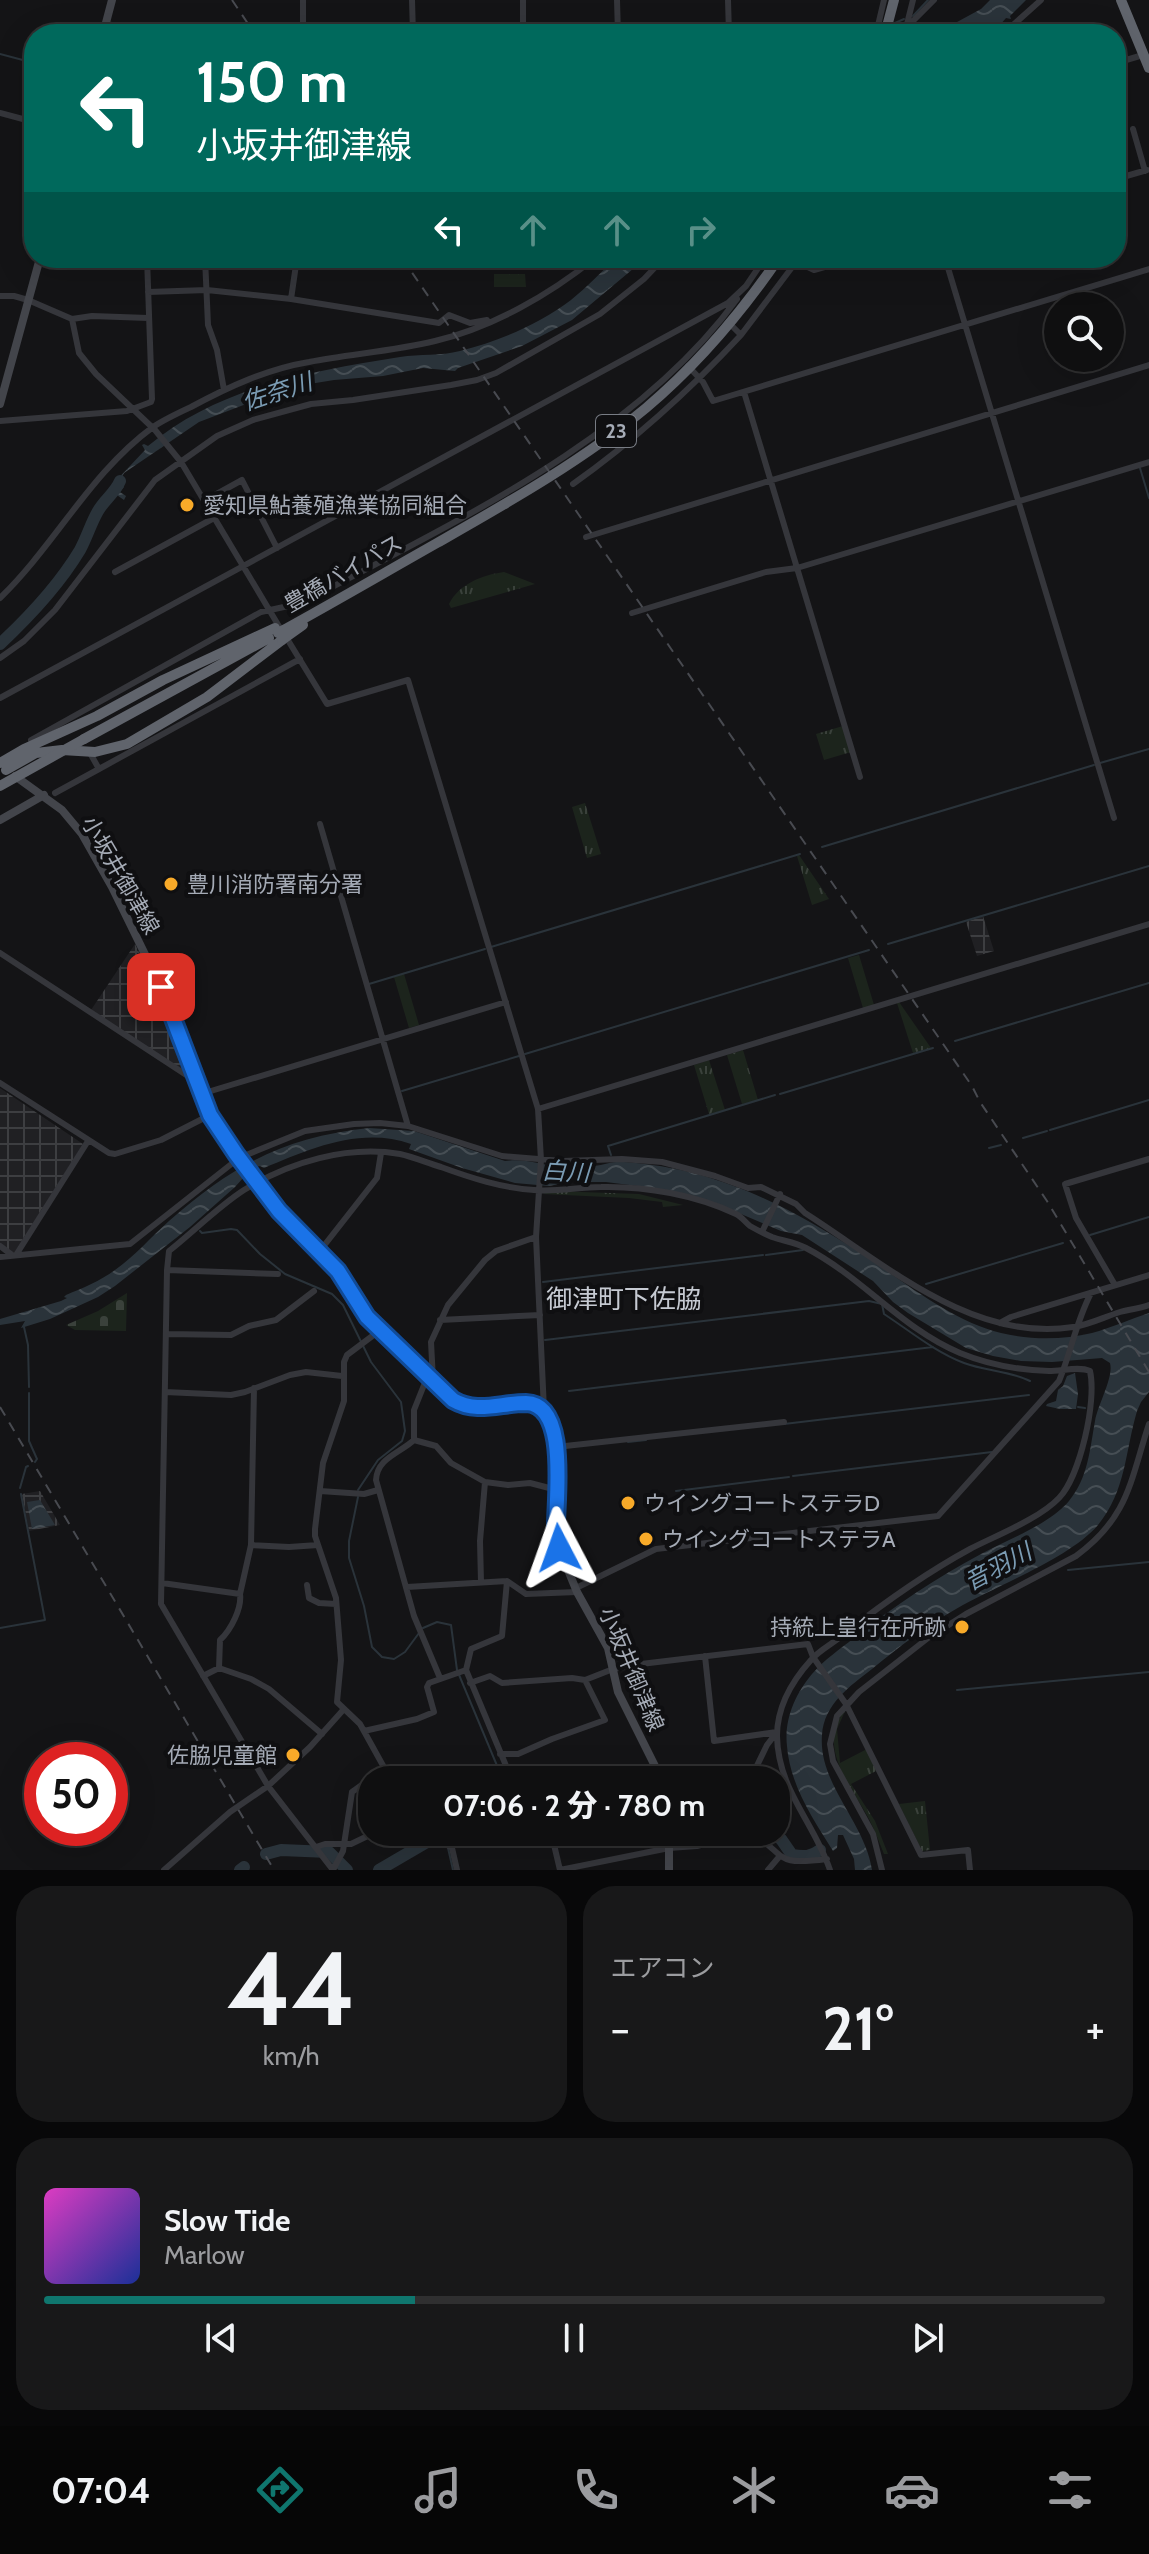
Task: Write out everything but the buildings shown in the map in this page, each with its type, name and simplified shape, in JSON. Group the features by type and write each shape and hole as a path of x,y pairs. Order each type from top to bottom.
{"highway":[{"path":"884,24 890,0"},
{"path":"1121,0 1149,68"},
{"name":"豊橋バイパス","path":"278,634 483,513 605,435 682,369 769,268"},
{"name":"豊橋バイパス","path":"0,784 278,634 543,482 607,438 684,373 732,321 770,268"},
{"path":"1,768 36,753 112,750 127,744 207,697 278,634"},
{"path":"1,768 24,749 89,720 163,680 278,634"}],"main road":[{"path":"106,24 112,0"},
{"path":"0,404 37,268"},
{"name":"小坂井御津線","path":"1,768 44,795 62,810 82,834 161,987 210,1115 279,1211 338,1271 379,1331 464,1407 527,1403 544,1410 559,1465 556,1531 559,1548 576,1590 601,1633 618,1692 656,1766"},
{"path":"0,820 44,795"},
{"path":"669,1848 669,1870"}],"street":[{"path":"303,0 303,24"},
{"path":"412,0 413,24"},
{"path":"523,0 523,24"},
{"path":"617,0 618,24"},
{"path":"728,0 729,24"},
{"path":"907,24 913,0"},
{"path":"907,24 934,0"},
{"path":"1014,24 1041,0"},
{"path":"1126,60 1143,55"},
{"path":"0,113 24,119"},
{"path":"1126,176 1147,170 1133,129"},
{"path":"0,421 101,414 132,409 152,399 147,268"},
{"path":"206,268 208,325 217,350 224,390"},
{"path":"291,299 296,268"},
{"path":"0,598 101,476 154,428 224,390 262,374 305,362 437,341 482,326 545,294 581,268"},
{"path":"0,658 24,641 55,610 155,480 203,444 253,420 311,404 451,385 496,373 600,314 654,268"},
{"path":"31,740 268,610 302,603 558,462 617,419 683,360 722,317 758,268"},
{"path":"573,484 640,434 700,379 741,335 792,268"},
{"path":"948,268 1114,818"},
{"path":"683,360 700,379 713,401 1149,269"},
{"path":"0,698 728,303 746,286"},
{"path":"148,292 207,290 291,299 439,323 449,315 470,323 495,318"},
{"path":"0,296 28,300 72,319 92,316 148,318"},
{"path":"722,317 741,335"},
{"path":"72,319 79,353 96,374 154,428 179,460 327,704 408,680 538,1109 540,1161 536,1237 544,1410"},
{"path":"586,537 1149,365"},
{"path":"744,392 860,777"},
{"path":"632,613 761,573 797,568 1149,462"},
{"path":"204,501 242,480 277,548"},
{"path":"115,572 214,518"},
{"path":"55,793 300,659"},
{"path":"90,752 99,769"},
{"path":"320,824 408,1126"},
{"path":"538,1109 1149,924"},
{"path":"0,953 197,1082"},
{"path":"201,1094 506,1002"},
{"path":"0,1083 104,1151 115,1154 161,1140 210,1115"},
{"path":"0,1257 130,1244 240,1160 305,1131 380,1123 408,1126 486,1152 540,1161 622,1159 662,1162 748,1188 761,1187 779,1195 940,1301 999,1324 1041,1330 1076,1328 1124,1310 1149,1305"},
{"path":"14,1255 88,1141"},
{"path":"319,1252 377,1178 381,1153"},
{"path":"358,1788 352,1792 344,1846 336,1866 318,1850 268,1786 161,1604 169,1251 257,1182 320,1158 344,1154 381,1153 415,1158 495,1184 539,1189 601,1187 676,1194 740,1215 748,1224 807,1249 869,1290 918,1329 957,1352 999,1366 1025,1370 1085,1369 1090,1371 1092,1378 1079,1460 1064,1492 1050,1506 914,1581 814,1659 792,1685 782,1705 777,1732 778,1755 785,1780 830,1870"},
{"path":"1115,1285 1076,1218 1065,1184 1149,1159"},
{"path":"762,1230 779,1195"},
{"path":"414,1440 414,1410 431,1378 431,1342 440,1320 485,1260 496,1251 536,1237"},
{"path":"0,1246 14,1255"},
{"path":"167,1270 278,1274"},
{"path":"999,1324 1011,1317 1149,1275"},
{"path":"167,1334 231,1335 249,1326 276,1320 314,1291"},
{"path":"407,1587 507,1581 526,1594 576,1590 656,1549 938,1516 1053,1389 1064,1369 1076,1328 1091,1293"},
{"path":"440,1320 540,1315"},
{"path":"379,1331 347,1355 342,1376 342,1409 323,1463 315,1529 336,1604 341,1660 337,1702 360,1724 382,1766"},
{"path":"165,1392 231,1395 306,1372 342,1376"},
{"path":"219,1668 220,1640 226,1635 242,1599 240,1594 251,1545 254,1388"},
{"path":"556,1447 784,1422"},
{"path":"882,1870 873,1834 833,1761 830,1744 833,1725 845,1703 939,1630 1089,1546 1113,1521 1124,1503 1149,1424"},
{"path":"414,1440 436,1446 451,1463 485,1482 508,1485 530,1483 557,1490"},
{"path":"414,1440 378,1467 376,1472 378,1490 420,1632 440,1678"},
{"path":"481,1582 480,1541 485,1482"},
{"path":"320,1491 364,1494 378,1490"},
{"path":"251,1545 318,1545"},
{"path":"506,1766 464,1671 471,1649 502,1636 507,1581"},
{"path":"162,1583 240,1594"},
{"path":"307,1585 311,1600 336,1604"},
{"path":"470,1683 490,1676 502,1683 572,1678 585,1680 613,1669 808,1644 814,1659 845,1703 921,1855 968,1850 970,1870"},
{"path":"705,1656 714,1741 777,1732"},
{"path":"203,1676 219,1668 251,1679 269,1689 322,1734"},
{"path":"364,1731 434,1712 427,1687 429,1683 464,1671"},
{"path":"500,1754 518,1754 605,1720 585,1680"},
{"path":"164,1870 230,1812 268,1786 344,1709"},
{"path":"757,1766 777,1732"},
{"path":"318,1850 325,1844 344,1846 358,1840"},
{"path":"449,1846 457,1870"},
{"path":"554,1846 560,1870 683,1846"},
{"path":"768,1846 779,1857 791,1862 827,1859"},
{"path":"768,1870 779,1857"}],"shaded area":[{"path":"983,916 994,951 977,956 966,922"},
{"path":"135,944 157,989 192,1076 91,1010"},
{"path":"0,1088 83,1144 14,1253 0,1245"},
{"path":"40,1491 60,1525 29,1531 22,1494"}],"green space":[{"path":"494,274 525,274 526,287 494,287"},
{"path":"504,572 535,584 451,608 449,604 453,597 465,586 488,575"},
{"path":"843,726 851,752 824,760 816,734"},
{"path":"585,803 601,854 587,858 572,807"},
{"path":"799,855 829,899 812,905"},
{"path":"859,955 874,1005 863,1008 848,958"},
{"path":"404,974 419,1025 409,1028 394,977"},
{"path":"899,1002 931,1048 913,1053"},
{"path":"743,1050 758,1100 742,1104 727,1055"},
{"path":"709,1060 725,1110 709,1114 694,1065"},
{"path":"551,1191 639,1194 683,1205 663,1207 662,1202 629,1198 543,1194"},
{"path":"127,1293 126,1331 75,1330 66,1325 98,1311"},
{"path":"846,1709 837,1729 840,1763 867,1749 878,1770 851,1784 875,1821 888,1854 884,1854 839,1765 834,1737 837,1723"},
{"path":"925,1801 930,1850 922,1851 899,1804"}],"water":[{"path":"990,0 1026,0 1010,16 1011,19 1006,18 1001,24 953,24 981,9"},
{"path":"605,268 634,268 572,320 522,346 455,371 423,368 291,387 199,422 124,473 120,482 124,487 120,492 126,496 124,500 111,491 115,486 113,484 145,450 142,445 148,446 175,426 235,396 333,369 400,357 453,353 518,331 559,309"},
{"path":"369,1128 414,1131 505,1161 572,1167 624,1162 718,1180 804,1219 945,1309 1001,1333 1035,1338 1070,1337 1099,1331 1149,1313 1149,1392 1137,1411 1124,1471 1114,1499 1098,1525 1070,1549 956,1609 923,1630 847,1689 828,1714 822,1735 827,1770 861,1836 872,1870 855,1870 854,1859 843,1835 838,1835 837,1848 833,1851 798,1788 789,1760 787,1736 789,1717 796,1699 822,1664 884,1615 948,1573 1040,1524 1069,1501 1084,1473 1090,1453 1097,1414 1110,1376 1110,1363 1102,1358 1021,1361 966,1348 908,1313 873,1281 802,1235 781,1231 715,1203 653,1188 606,1182 569,1182 549,1186 515,1183 409,1149 411,1144 373,1137 336,1142 264,1168 252,1168 190,1227 98,1297 50,1319 21,1328 25,1321 0,1325 0,1319 61,1301 67,1298 64,1297 66,1295 109,1274 192,1201 238,1169 311,1138"},
{"path":"1075,1373 1078,1394 1076,1409 1046,1406 1056,1401 1058,1390 1067,1376"},
{"path":"40,1500 55,1525 32,1529 27,1502"}],"waterway":[{"path":"913,16 928,0"},
{"path":"895,23 904,19"},
{"path":"0,54 24,60"},
{"path":"1140,468 1149,498"},
{"name":"佐奈川","path":"0,644 63,576 80,550 98,511 120,481"},
{"path":"1100,763 1149,749"},
{"path":"822,847 1094,765"},
{"path":"491,947 800,854"},
{"path":"888,944 1149,866"},
{"path":"369,984 485,949"},
{"path":"525,1054 869,950"},
{"path":"955,1041 1149,983"},
{"path":"780,1094 933,1048"},
{"path":"402,1091 519,1056"},
{"path":"611,1155 608,1146 775,1095"},
{"path":"1050,1130 1149,1100"},
{"path":"1023,1138 1047,1131"},
{"path":"989,1148 1001,1145"},
{"path":"1090,1235 1149,1217"},
{"path":"200,1231 237,1230 285,1274 332,1294 343,1305 371,1362 401,1402 405,1431 402,1441 378,1460 358,1490"},
{"path":"926,1284 1063,1243"},
{"path":"766,1255 803,1250"},
{"path":"543,1282 763,1255"},
{"path":"545,1340 869,1301 882,1304 884,1314 953,1358 1030,1381"},
{"path":"24,1327 28,1345 29,1387"},
{"path":"569,1391 933,1347"},
{"path":"29,1393 29,1441 37,1459 35,1462"},
{"path":"784,1424 1029,1395"},
{"path":"1078,1407 1085,1408"},
{"path":"628,1442 646,1440"},
{"path":"793,1476 992,1452"},
{"path":"20,1488 28,1466"},
{"path":"676,1491 789,1477"},
{"path":"0,1628 45,1620 21,1494"},
{"path":"358,1497 349,1541 349,1558 364,1606 372,1647 382,1657 394,1659 405,1652 419,1633"},
{"path":"1068,1570 1149,1562"},
{"path":"423,1628 437,1622 451,1625 457,1670 497,1766"},
{"path":"957,1690 1149,1672"},
{"path":"379,1870 420,1846"},
{"path":"786,1846 792,1855 807,1856 820,1850"},
{"path":"448,1848 453,1870"},
{"path":"266,1854 281,1850 329,1852 347,1870"},
{"path":"240,1870 244,1867"}],"railway":[{"path":"232,0 248,24"},
{"path":"409,268 972,1086 1047,1201 1149,1372"},
{"path":"0,1407 274,1870"}],"place":[{"name":"愛知県鮎養殖漁業協同組合","path":"187,505"},
{"name":"豊川消防署南分署","path":"171,884"},
{"name":"ウイングコートステラD","path":"628,1503"},
{"name":"ウイングコートステラA","path":"646,1539"},
{"name":"持統上皇行在所跡","path":"962,1627"},
{"name":"佐脇児童館","path":"293,1755"}],"district":[{"name":"御津町下佐脇","path":"624,1299"}],"route":[{"path":"161,987 210,1115 268,1198 338,1271 379,1331 464,1407 527,1403 544,1410 559,1465 556,1531 559,1548"}],"water label":[{"name":"白川","path":"566,1172"},
{"name":"音羽川","path":"998,1567"}]}
